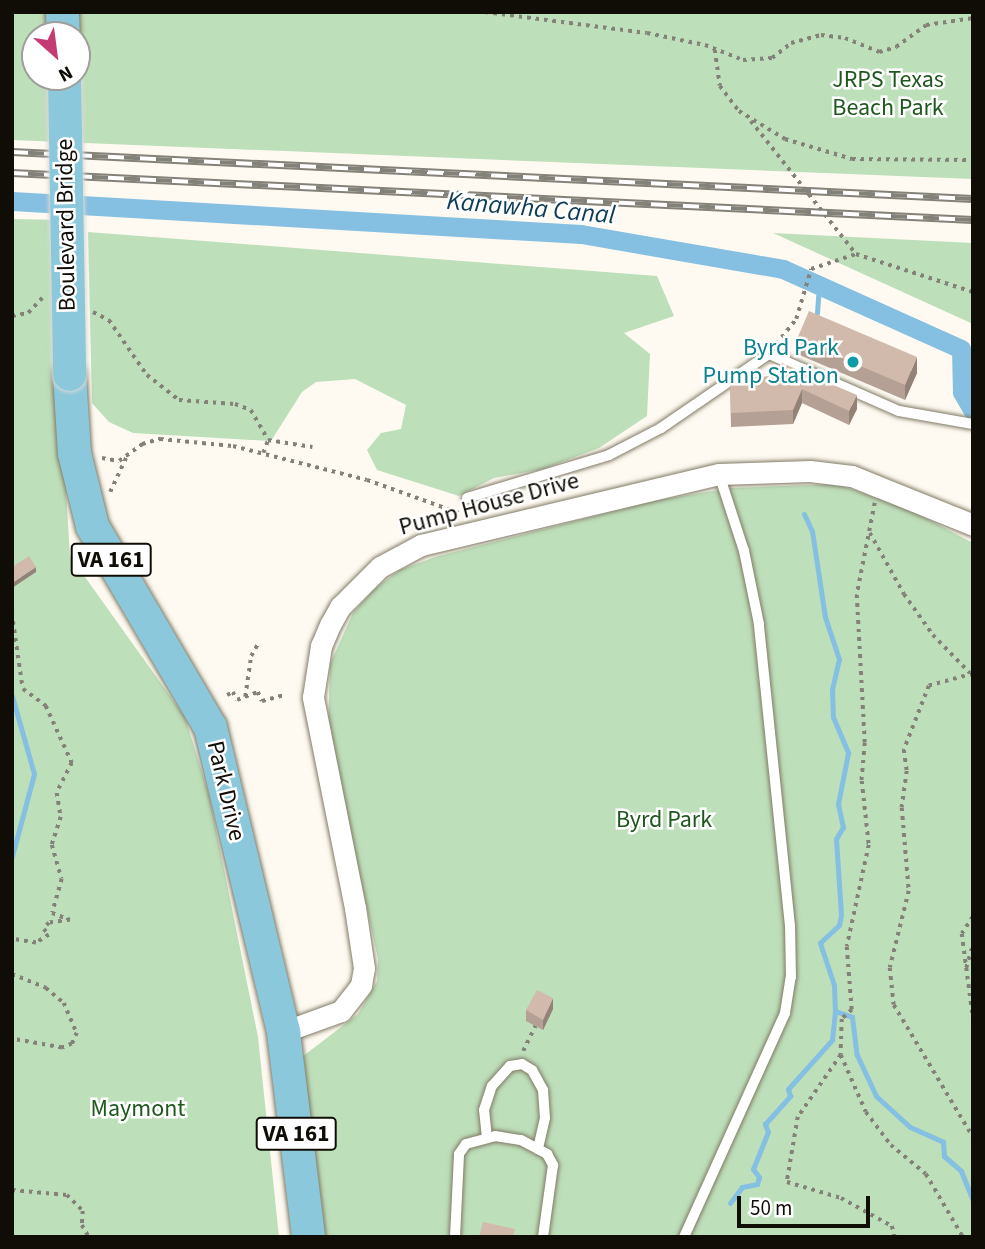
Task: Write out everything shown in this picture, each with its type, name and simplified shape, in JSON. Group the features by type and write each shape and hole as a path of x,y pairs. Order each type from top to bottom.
{"main road":[{"name":"Boulevard Bridge","path":"64,91 69,374"},
{"name":"Park Drive","path":"69,374 69,416 79,486 104,548 210,727 283,1031 308,1237"}],"street":[{"name":"Pump House Drive","path":"283,1031 341,1012 361,985 364,968 316,726 313,697 321,646 340,607 380,567 421,545 719,474 810,471 880,484 973,525"}],"lane":[{"path":"467,498 609,455 661,428 769,354 899,411 973,424"},
{"path":"684,1237 785,1013 791,977 762,649 744,551 719,474"},
{"path":"487,1138 486,1098 499,1076 516,1065 533,1070 542,1090 545,1118 538,1149"},
{"path":"455,1237 459,1154 466,1144 487,1138 521,1140 547,1154 554,1178 544,1237"}],"path":[{"path":"485,12 647,33 715,49 743,60 772,58 791,43 821,35 845,38 879,52 896,47 926,24 973,18"},
{"path":"715,49 720,86 748,117 856,254 973,292"},
{"path":"748,117 785,139 852,159 973,160"},
{"path":"769,354 796,319 811,269 856,254"},
{"path":"12,316 28,313 47,293"},
{"path":"80,307 109,320 147,375 179,400 235,404 251,411 268,440"},
{"path":"96,453 112,461 160,439 263,453 367,480 497,527"},
{"path":"268,440 312,447"},
{"path":"263,453 268,440"},
{"path":"109,500 117,471 129,454"},
{"path":"880,484 857,595 865,743 862,781 869,845 847,947 852,1010 842,1019 841,1055 866,1112 891,1145 926,1174 963,1237"},
{"path":"869,531 904,594 933,635 971,673 929,686 904,750 907,771 902,808 909,891 890,968 894,1005 973,1137"},
{"path":"12,613 23,689 46,706 72,763 57,793 61,817 52,845 62,879 52,913 71,920 49,923 44,929 49,935 36,943 12,939"},
{"path":"245,697 251,656 259,642"},
{"path":"228,695 233,692 237,700 258,692 262,701 284,695"},
{"path":"12,743 12,805"},
{"path":"973,917 962,934 965,978 973,1018"},
{"path":"965,978 973,944"},
{"path":"12,974 46,988 64,1003 77,1033 72,1044 62,1048 12,1039"},
{"path":"516,1065 535,1026"},
{"path":"841,1055 798,1117 787,1182 841,1198 892,1226 895,1237"},
{"path":"12,1190 67,1195 82,1210 82,1225 89,1237"}],"green space":[{"name":"JRPS Texas Beach Park","path":"12,12 973,12 973,179 12,140"},
{"name":"Maymont","path":"12,219 66,220 61,407 70,556 185,717 209,795 258,1037 279,1237 12,1237"},
{"path":"88,232 657,276 674,316 624,333 650,354 647,416 599,448 543,469 494,478 459,496 377,470 367,450 381,433 401,429 406,405 355,379 316,382 302,392 271,441 133,433 109,422 92,403"},
{"path":"773,233 973,243 973,324"},
{"name":"Byrd Park","path":"836,484 907,508 973,543 973,1237 320,1237 298,1060 358,1014 377,981 378,959 328,731 330,664 353,613 374,589 400,570 435,557 658,500 731,488"}],"building":[{"path":"809,311 917,357 905,385 797,339"},
{"path":"782,363 857,395 849,411 802,389 793,410 731,413 730,379 776,376"},
{"path":"29,556 36,567 12,583 12,567"},
{"path":"537,990 553,998 543,1020 526,1010"},
{"path":"483,1222 515,1229 513,1237 479,1237"}],"waterway":[{"name":"Kanawha Canal","path":"12,201 581,234 783,269 961,349 962,392 973,411"},
{"path":"817,313 819,285"},
{"path":"804,514 812,531 825,617 839,659 832,689 833,717 848,753 838,804 843,827 836,839 841,915 839,925 820,943 834,985 835,1011 852,1017 857,1055 876,1096 910,1127 943,1142 944,1156 961,1171 973,1200"},
{"path":"12,696 34,774 12,856"},
{"path":"730,1203 742,1187 757,1184 759,1177 753,1169 768,1132 765,1124 790,1096 788,1089 832,1040 835,1011"}],"railway":[{"path":"12,152 973,199"},
{"path":"12,173 973,220"}],"place":[{"name":"Byrd Park Pump Station","path":"853,362"}]}
